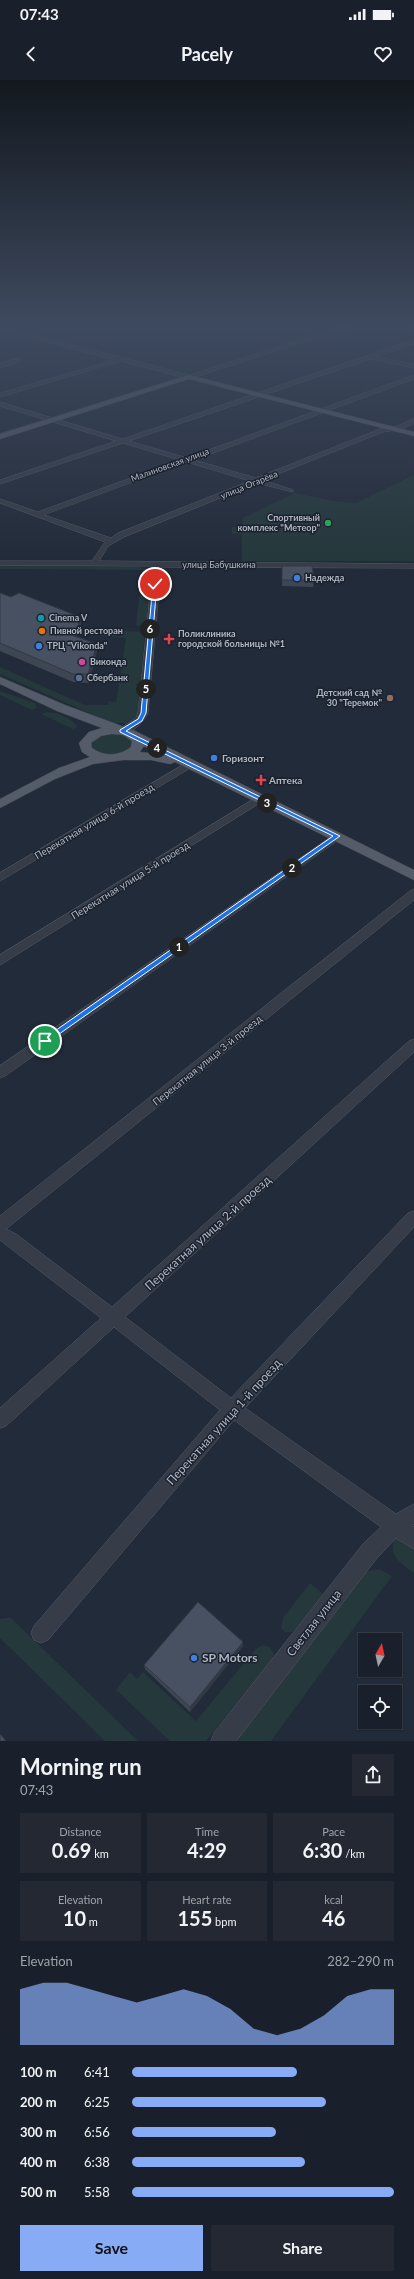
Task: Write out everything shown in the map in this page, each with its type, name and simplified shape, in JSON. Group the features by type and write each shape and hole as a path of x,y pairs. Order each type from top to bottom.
{"main road":[{"path":"0,437 103,405"},
{"path":"299,405 414,434"},
{"path":"0,680 61,708 134,736 188,765 337,836 414,876"},
{"path":"61,708 81,724 86,734 85,743 93,754 111,758"},
{"path":"54,774 74,758 85,743 99,732 122,731"},
{"path":"124,756 137,748 138,741 134,736"},
{"path":"0,804 54,774 87,762 124,756 157,757 188,765"}],"street":[{"path":"2,405 290,491"},
{"path":"0,482 228,405"},
{"name":"Малиновская улица","path":"39,514 335,405"},
{"name":"улица Огарёва","path":"94,564 100,551 111,541 382,430 402,427 414,420"},
{"path":"0,501 111,541"},
{"name":"улица Бабушкина","path":"0,563 414,566"},
{"path":"122,731 140,720 143,713 157,565"},
{"name":"Перекатная улица 6-й проезд","path":"0,878 188,765"},
{"name":"Перекатная улица 5-й проезд","path":"0,961 259,799"},
{"path":"0,1073 337,836"},
{"name":"Перекатная улица 3-й проезд","path":"0,1225 414,894"},
{"name":"Перекатная улица 2-й проезд","path":"0,1420 114,1319 414,1044"},
{"name":"Перекатная улица 1-й проезд","path":"41,1633 232,1409 414,1217"},
{"path":"0,1233 10,1238 232,1409 414,1540"},
{"name":"Светлая улица","path":"222,1741 370,1551 395,1526 414,1513"}],"shaded area":[{"name":"Спортивный комплекс \"Метеор\"","path":"414,475 414,561 242,561 242,534 232,534 232,527 242,527 243,518 295,493 339,502 356,503"},
{"path":"0,565 131,566 145,568 152,574 147,624 136,626 142,570 0,569"},
{"path":"103,630 145,632 137,716 127,723 112,723 0,674 0,667 85,705 108,705 108,701 116,702 126,638 99,636 98,633"},
{"path":"0,691 35,703 37,708 32,710 0,695"},
{"path":"46,712 64,716 78,727 73,729 41,714"},
{"path":"113,732 132,737 134,748 116,755 95,753 88,742 90,739"},
{"path":"397,1535 414,1547 414,1573 400,1562 394,1553 394,1541"},
{"path":"379,1569 392,1576 271,1741 234,1741 365,1572"},
{"path":"310,1583 323,1594 292,1632 285,1632 281,1628 283,1618"},
{"path":"11,1618 138,1741 105,1741 0,1638 0,1619"},
{"path":"262,1645 270,1647 274,1654 273,1659 206,1741 170,1741 116,1690 130,1672 137,1679 143,1672 196,1721 255,1650"}],"building":[{"path":"282,566 312,566 314,580 282,580"},
{"path":"0,593 11,597 19,593 80,617 78,627 65,633 97,644 88,674 73,674 0,643"},
{"name":"SP Motors","path":"198,1602 243,1642 190,1707 144,1665"},
{"path":"0,1734 6,1741 0,1741"}],"place":[{"name":"Спортивный комплекс \"Метеор\"","path":"328,523"},
{"name":"Надежда","path":"297,578"},
{"name":"Cinema V","path":"41,618"},
{"name":"Пивной ресторан","path":"42,631"},
{"name":"Поликлиника городской больницы №1","path":"169,639"},
{"name":"ТРЦ \"Vikonda\"","path":"39,646"},
{"name":"Виконда","path":"82,662"},
{"name":"Сбербанк","path":"79,678"},
{"name":"Детский сад № 30 \"Теремок\"","path":"390,698"},
{"name":"Горизонт","path":"214,758"},
{"name":"Аптека","path":"261,780"},
{"name":"SP Motors","path":"194,1658"}],"route":[{"path":"45,1041 337,836 188,765 130,733 122,731 140,720 145,705 150,628 155,584"}]}
